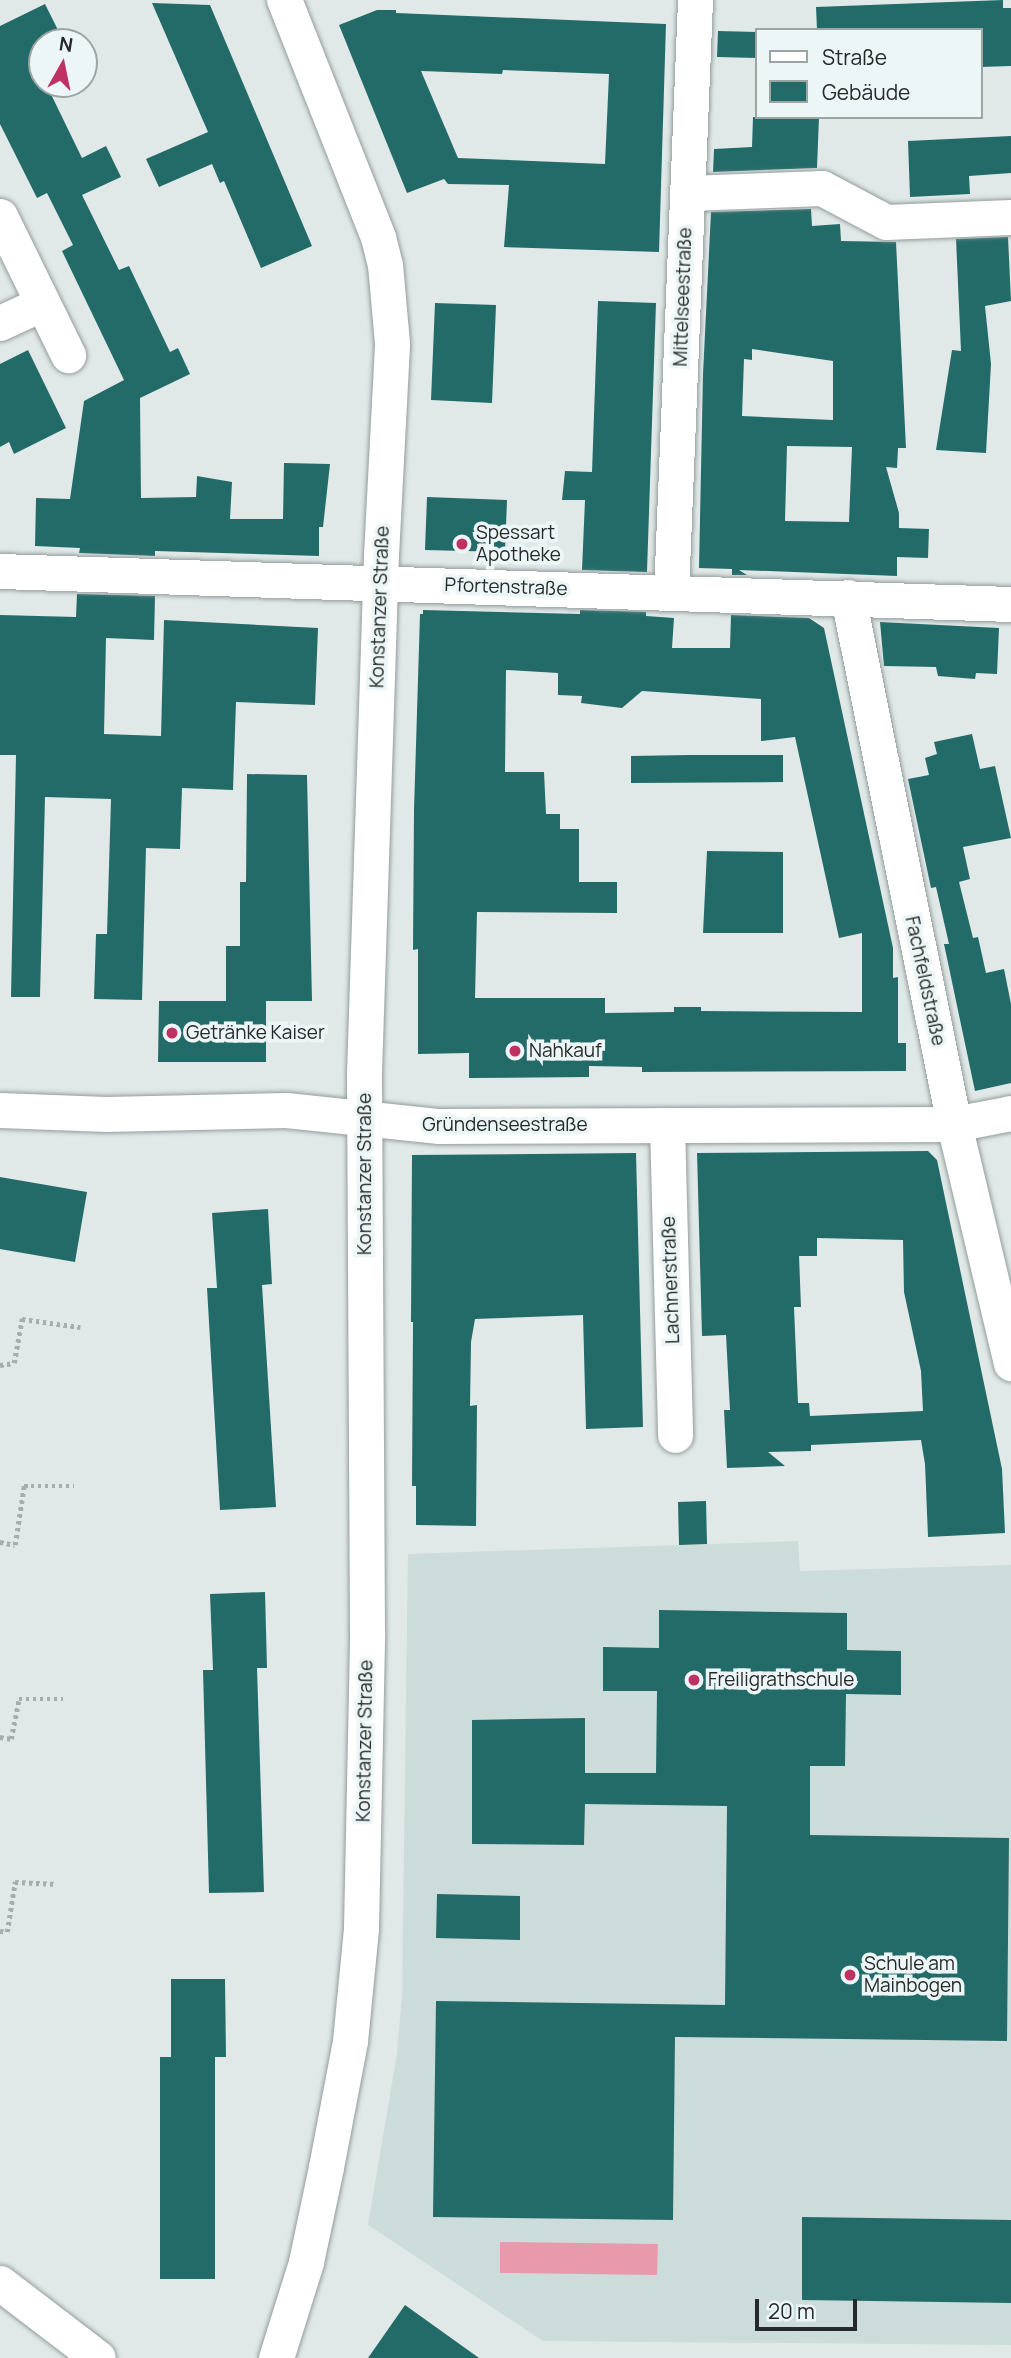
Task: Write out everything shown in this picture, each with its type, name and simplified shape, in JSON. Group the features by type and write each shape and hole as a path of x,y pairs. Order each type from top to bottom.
{"street":[{"name":"Konstanzer Straße","path":"276,2358 306,2262 327,2167 350,2041 361,1928 367,1632 364,1117 380,583 391,369 390,301 378,237 284,0"},
{"name":"Mittelseestraße","path":"671,593 695,0"},
{"path":"687,193 822,188 886,222 1011,216"},
{"path":"0,216 68,355"},
{"path":"0,323 43,303"},
{"name":"Pfortenstraße","path":"0,571 1011,604"},
{"name":"Fachfeldstraße","path":"848,597 954,1124 1011,1363"},
{"name":"Gründenseestraße","path":"0,1110 106,1114 286,1110 439,1126 954,1124 1011,1113"},
{"name":"Lachnerstraße","path":"667,1125 675,1435"},
{"path":"0,2283 98,2358"}],"path":[{"path":"0,1364 14,1363 22,1319 80,1327"},
{"path":"0,1542 15,1545 24,1486 74,1486"},
{"path":"0,1737 11,1739 19,1699 63,1699"},
{"path":"0,1931 8,1932 15,1882 57,1884"}],"shaded area":[{"path":"798,1541 800,1571 1011,1565 1011,2345 543,2341 368,2225 397,2054 402,1995 408,1554"},
{"path":"500,2242 658,2244 657,2275 500,2273"}],"building":[{"path":"1003,0 1003,8 1011,8 1011,66 983,67 983,28 817,28 816,7"},
{"path":"152,3 210,5 312,246 261,268 224,181 220,183 212,164 159,187 146,159 208,132"},
{"path":"45,4 57,28 28,28 28,98 53,98 82,158 106,146 121,177 82,195 119,270 129,266 170,352 178,348 190,374 140,398 141,498 196,497 197,476 232,482 230,519 283,519 284,463 330,464 323,527 319,527 319,556 155,551 155,556 79,553 80,548 35,546 36,498 70,499 84,401 124,380 62,251 73,245 47,193 37,198 0,124 0,26"},
{"path":"377,10 666,24 659,252 504,247 509,185 448,184 444,179 407,193 339,25","holes":["503,70 609,74 605,164 458,158 421,71 502,74"]},
{"path":"718,31 755,32 755,58 717,57"},
{"path":"753,117 819,119 817,168 713,172 714,149 752,147"},
{"path":"1011,136 1011,173 969,176 970,194 910,197 908,141"},
{"path":"811,209 812,226 840,224 841,241 896,242 906,448 898,448 897,468 886,467 899,513 899,528 929,529 928,558 897,557 897,576 739,570 747,575 732,575 732,569 699,568 703,374 711,212","holes":["752,349 833,361 833,420 742,416 744,359 752,360","787,446 852,447 849,522 785,521"]},
{"path":"1008,237 1011,301 985,306 991,364 986,453 936,450 952,350 961,351 956,239"},
{"path":"598,301 656,303 647,572 582,570 585,500 562,500 565,471 592,472"},
{"path":"435,303 496,305 492,403 431,400"},
{"path":"28,350 66,428 14,454 9,442 0,447 0,364"},
{"path":"427,497 507,500 505,552 425,550"},
{"path":"77,594 155,596 154,640 106,638 104,734 161,736 164,620 318,628 315,705 236,702 233,790 182,788 180,849 146,848 142,1000 94,999 96,934 107,934 111,799 45,797 40,997 11,997 16,755 0,755 0,615 76,617"},
{"path":"423,610 580,614 580,610 646,612 646,616 674,618 672,648 730,648 731,615 809,618 824,628 893,948 893,978 898,977 898,1043 906,1043 906,1071 642,1072 642,1067 589,1066 589,1077 469,1078 469,1053 418,1054 418,949 413,950 414,810 420,614 423,614","holes":["506,670 558,673 558,695 582,696 581,703 622,708 642,691 761,699 761,741 795,737 839,938 862,933 862,1012 701,1011 701,1007 674,1007 674,1012 605,1013 605,998 475,998 477,912 617,913 617,882 579,882 579,829 560,829 560,814 546,814 544,772 505,772"]},
{"path":"880,622 999,628 997,674 976,673 975,679 938,676 936,667 884,666"},
{"path":"972,734 980,769 995,766 1011,838 963,847 970,879 959,882 973,938 978,937 986,973 1004,969 1011,1004 1011,1083 975,1091 944,944 949,944 936,887 931,888 908,779 929,775 925,758 937,754 934,742"},
{"path":"783,755 783,782 631,783 631,756"},
{"path":"247,774 307,775 312,1001 266,1001 266,1062 158,1062 159,1001 226,1001 226,946 240,946 240,882 246,882"},
{"path":"707,851 783,852 783,933 703,933"},
{"path":"928,1151 937,1160 1002,1469 1005,1533 928,1537 925,1464 921,1440 811,1445 811,1451 768,1452 785,1466 727,1468 724,1410 730,1410 726,1335 702,1336 697,1153","holes":["817,1238 903,1240 904,1292 921,1371 923,1411 810,1416 809,1403 798,1403 794,1307 801,1307 799,1256 817,1256"]},
{"path":"636,1153 643,1427 586,1429 583,1315 475,1319 471,1342 470,1406 477,1405 476,1526 416,1525 416,1486 412,1486 412,1155"},
{"path":"0,1177 87,1192 75,1262 0,1249"},
{"path":"268,1209 272,1284 262,1285 276,1507 220,1510 207,1288 217,1288 212,1213"},
{"path":"706,1501 707,1544 679,1545 678,1502"},
{"path":"265,1592 267,1668 257,1668 264,1892 209,1893 203,1670 213,1670 210,1594"},
{"path":"659,1610 847,1613 847,1650 901,1651 901,1695 846,1694 845,1766 810,1766 810,1835 1009,1838 1007,2041 675,2037 673,2220 433,2217 436,2001 725,2005 727,1806 585,1804 584,1845 472,1844 472,1720 585,1718 585,1773 656,1773 657,1691 603,1691 603,1647 659,1648"},
{"path":"437,1894 520,1896 520,1940 436,1938"},
{"path":"171,1979 225,1979 226,2057 215,2057 215,2279 160,2279 160,2057 171,2057"},
{"path":"802,2217 1011,2220 1011,2303 802,2300"},
{"path":"405,2305 479,2358 368,2358"}],"place":[{"name":"Spessart Apotheke","path":"462,544"},
{"name":"Getränke Kaiser","path":"172,1033"},
{"name":"Nahkauf","path":"515,1051"},
{"name":"Freiligrathschule","path":"694,1680"},
{"name":"Schule am Mainbogen","path":"850,1975"}]}
